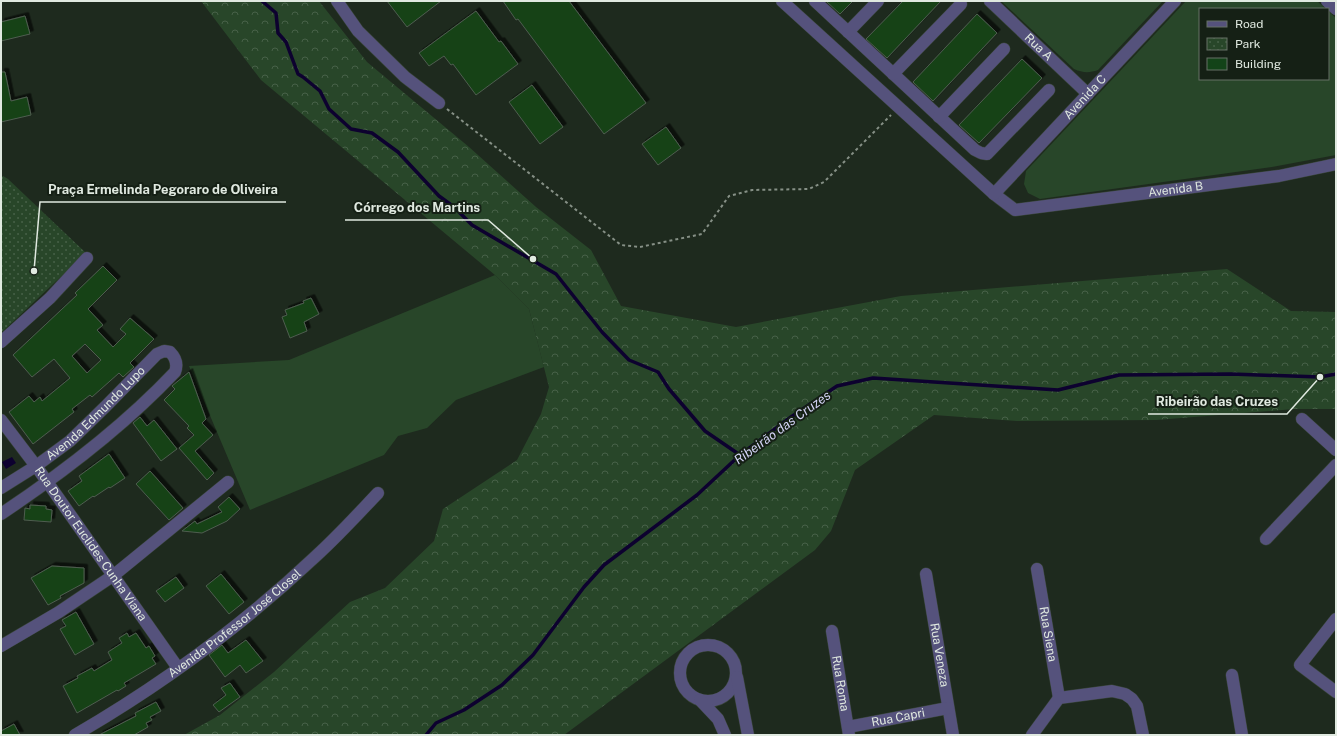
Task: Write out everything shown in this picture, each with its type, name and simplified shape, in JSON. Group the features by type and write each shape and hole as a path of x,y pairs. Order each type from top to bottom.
{"street":[{"path":"337,1 358,31 405,77 439,103"},
{"path":"782,1 994,194"},
{"path":"815,1 939,117 981,154 988,154 1048,90"},
{"path":"848,32 878,1"},
{"name":"Rua A","path":"990,1 1088,94"},
{"name":"Avenida C","path":"994,194 1175,1"},
{"path":"1327,1 1336,9"},
{"path":"894,74 960,4"},
{"path":"939,117 1004,50"},
{"name":"Avenida B","path":"994,194 1015,210 1280,176 1336,164"},
{"path":"1,342 50,298 87,258"},
{"name":"Avenida Edmundo Lupo","path":"1,488 36,466 70,440 157,354 164,351 170,352 176,361 177,367 170,378 92,449 48,482 1,514"},
{"path":"1302,419 1336,450"},
{"name":"Rua Doutor Euclides Cunha Viana","path":"1,420 48,482 178,668"},
{"path":"1266,539 1336,465"},
{"path":"1,646 59,612 114,575 228,482"},
{"name":"Avenida Professor José Closel","path":"75,735 118,710 178,668 249,614 316,556 378,493"},
{"name":"Rua Siena","path":"1037,569 1059,698"},
{"name":"Rua Veneza","path":"926,574 953,735"},
{"path":"1336,619 1300,665 1336,692"},
{"name":"Rua Roma","path":"832,631 848,731"},
{"path":"725,735 718,719 700,700 687,691 680,677 681,666 686,656 693,649 703,645 714,645 724,649 734,661 748,735"},
{"path":"1232,675 1242,735"},
{"path":"700,700 712,701 724,696 732,688 736,676"},
{"path":"1032,735 1059,698 1112,691 1125,694 1132,699 1137,706 1142,735"},
{"name":"Rua Capri","path":"848,731 948,708"}],"path":[{"path":"439,103 621,245 640,247 702,234 729,196 752,190 809,189 824,182 898,107"}],"green space":[{"path":"201,1 319,1 367,62 469,147 536,207 591,250 621,306 736,327 901,296 1227,269 1291,311 1336,312 1336,409 1294,409 1156,420 1017,421 934,415 855,470 831,531 815,550 564,735 184,735 220,715 274,672 350,602 385,588 434,541 443,509 517,460 541,414 549,387 529,309 495,275 261,80"},
{"path":"1001,1 1163,1 1098,70 1086,72 1074,69"},
{"path":"1186,1 1317,1 1325,8 1199,8 1199,80 1329,80 1329,12 1336,18 1336,155 1272,167 1040,199 1028,193 1024,184 1026,171"},
{"path":"3,176 8,179 86,253 1,333 1,177"},
{"path":"495,275 529,309 544,367 456,400 427,428 398,436 384,455 250,510 189,366 289,360"}],"shaded area":[{"path":"12,457 16,463 6,469 2,462"}],"building":[{"path":"387,1 441,1 407,27"},
{"path":"503,1 569,1 646,103 604,134"},
{"path":"826,1 853,1 840,14"},
{"path":"903,1 941,1 887,58 866,39"},
{"path":"476,11 499,42 501,41 518,64 476,95 453,64 451,65 444,56 429,66 419,53"},
{"path":"977,14 997,33 933,101 913,82"},
{"path":"25,16 30,34 1,41 1,22"},
{"path":"1022,59 1042,78 979,143 959,125"},
{"path":"1,72 5,72 11,101 27,97 31,115 1,122"},
{"path":"532,85 563,127 540,144 509,102"},
{"path":"666,127 681,148 658,165 642,144"},
{"path":"103,266 117,280 88,309 103,325 97,330 113,347 126,334 120,329 130,318 154,339 130,363 134,367 123,377 119,373 92,397 90,395 72,409 74,412 33,444 9,412 29,396 34,402 40,397 42,401 70,378 54,359 32,377 13,355 77,295 75,293","holes":["85,344 101,360 87,373 72,356"]},
{"path":"311,298 319,314 304,322 307,331 290,338 282,317 287,315 285,310 304,303 303,301"},
{"path":"189,372 206,419 202,423 213,435 195,451 214,473 207,480 179,448 194,435 187,428 189,426 164,400 175,389 172,386"},
{"path":"140,417 147,426 154,420 177,449 161,461 133,423"},
{"path":"109,454 125,478 94,497 93,496 79,506 68,491 82,481 79,476"},
{"path":"150,471 183,508 169,520 136,484"},
{"path":"229,497 240,509 227,521 202,533 182,531 195,521 197,524 222,512 218,507"},
{"path":"30,505 46,506 46,509 52,510 51,522 24,520 25,508 30,509"},
{"path":"52,566 84,568 84,583 60,596 61,598 48,605 31,578"},
{"path":"221,574 244,602 229,614 206,586"},
{"path":"176,577 184,588 165,602 156,591"},
{"path":"76,612 94,644 75,655 60,629 66,626 62,620"},
{"path":"127,633 129,637 136,633 146,648 149,646 155,656 152,658 156,664 124,683 126,686 118,691 117,690 77,713 63,686 92,668 94,671 112,660 108,652 122,643 119,638"},
{"path":"246,640 263,661 246,673 240,665 225,677 209,655 222,645 228,653"},
{"path":"230,683 240,697 219,712 213,705 226,695 221,688"},
{"path":"156,702 161,711 150,717 152,720 146,723 148,727 134,735 99,735 136,716 135,713"},
{"path":"14,724 20,735 1,735 1,731"}],"waterway":[{"path":"262,1 276,13 278,33 286,42 298,74 320,91 329,109 351,129 372,133 398,152 439,196 454,207 472,225 556,274 602,332 629,360 658,372 669,389 705,431 740,455"},
{"name":"Ribeirão das Cruzes","path":"426,735 436,723 464,710 502,685 533,655 584,587 604,565 697,495 740,455 791,417 837,386 873,378 1058,390 1119,375 1231,374 1320,377 1336,374"}],"place":[{"name":"Córrego dos Martins","path":"533,259"},
{"name":"Praça Ermelinda Pegoraro de Oliveira","path":"34,271"},
{"name":"Ribeirão das Cruzes","path":"1320,377"}]}
